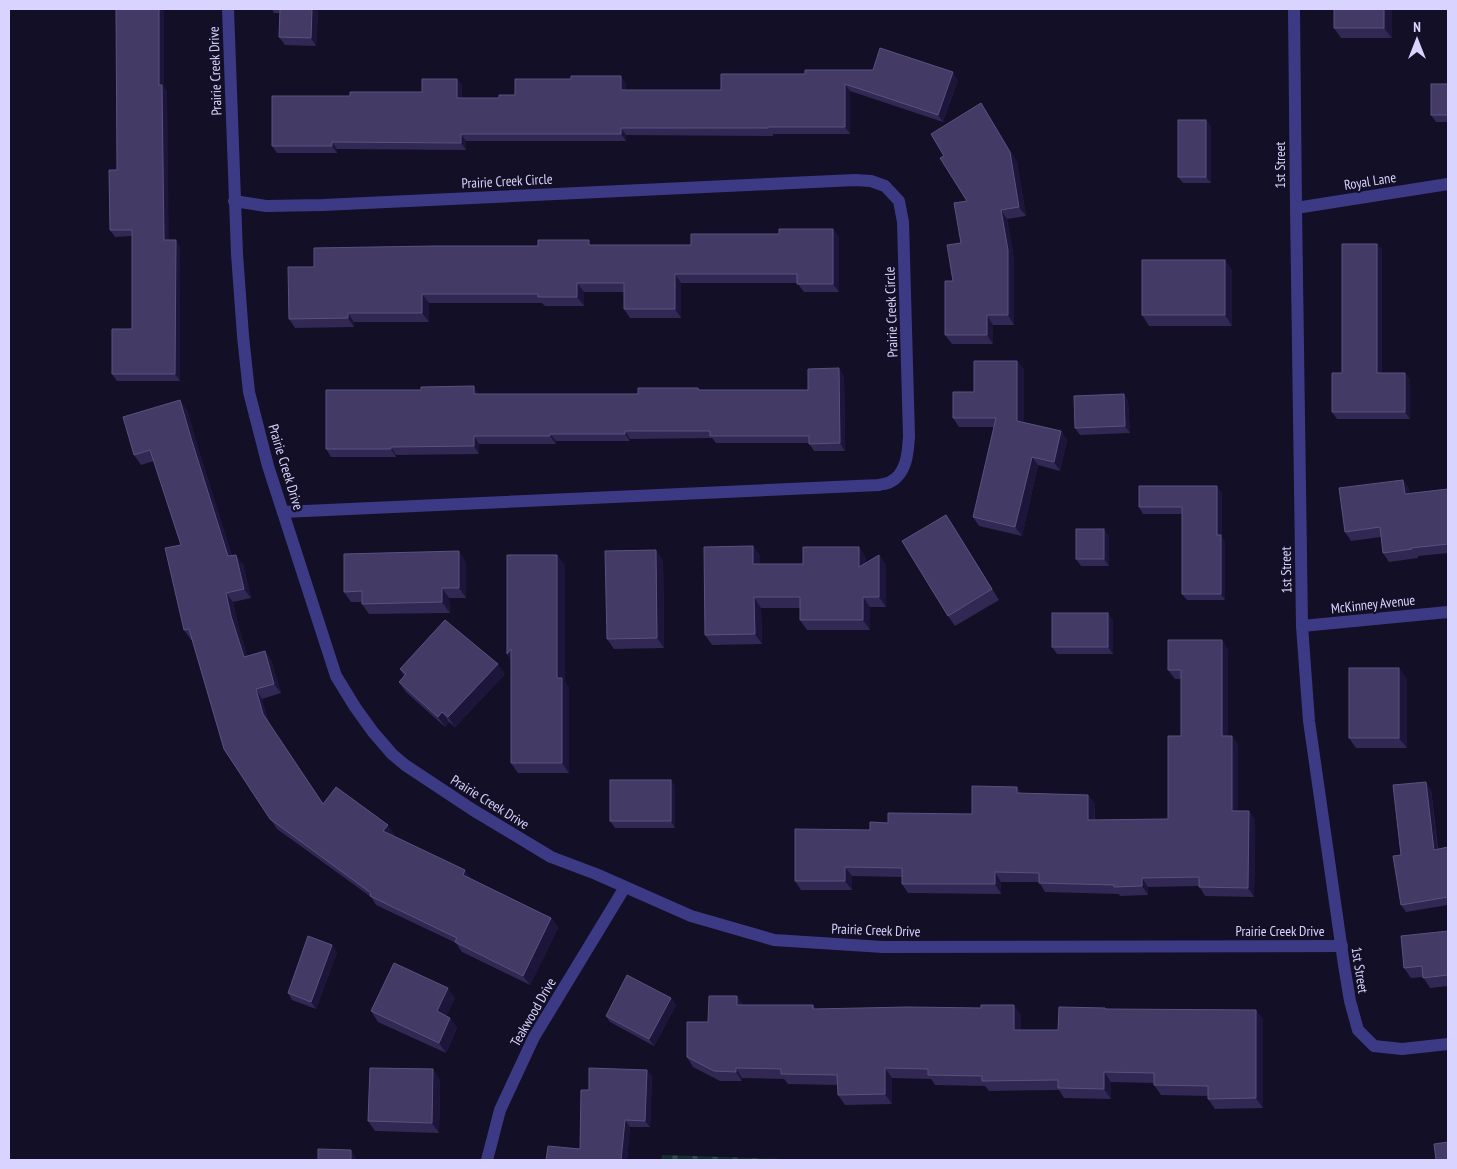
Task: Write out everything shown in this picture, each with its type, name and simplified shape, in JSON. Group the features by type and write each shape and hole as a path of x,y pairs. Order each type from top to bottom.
{"street":[{"name":"Prairie Creek Drive","path":"228,9 234,201 242,327 249,392 268,466 336,676 372,732 405,765 473,810 551,857 691,916 774,940 883,947 1342,946"},
{"name":"1st Street","path":"1294,9 1302,626 1309,721 1350,1001 1358,1030 1374,1046 1402,1049 1448,1044"},
{"name":"Prairie Creek Circle","path":"234,201 266,206 322,205 855,180 871,181 885,186 899,201 903,222 909,436 908,456 903,470 892,482 879,485 745,492 283,512"},
{"name":"Royal Lane","path":"1296,208 1448,184"},
{"name":"McKinney Avenue","path":"1302,626 1448,612"},
{"name":"Teakwood Drive","path":"487,1160 500,1110 534,1037 626,887"}],"green space":[{"path":"662,1155 812,1160 661,1160"}],"building":[{"path":"116,9 159,9 159,85 162,85 164,240 176,240 175,374 112,374 112,329 132,329 132,230 110,230 109,170 117,170"},
{"path":"280,9 312,9 311,38 279,37"},
{"path":"1334,9 1384,9 1384,28 1334,28"},
{"path":"880,48 953,72 938,115 845,84 845,127 621,128 621,134 461,134 461,143 332,142 332,146 272,146 272,96 350,96 350,92 422,92 422,79 457,79 457,98 499,98 499,95 515,95 515,79 571,79 571,76 621,76 621,90 721,90 721,74 805,74 805,70 873,70"},
{"path":"1431,84 1448,84 1448,115 1431,115"},
{"path":"981,103 1010,152 1019,207 1001,210 1008,250 1008,315 987,315 987,335 945,335 945,281 953,281 947,245 961,243 954,203 967,201 940,158 944,156 931,134"},
{"path":"1178,120 1206,120 1206,177 1178,177"},
{"path":"779,229 833,229 833,284 797,284 797,274 675,274 675,309 624,309 624,283 577,283 577,297 538,297 538,294 422,294 422,313 348,313 348,318 289,319 288,267 314,267 314,248 538,246 538,240 589,240 589,245 691,245 691,234 779,234"},
{"path":"1342,244 1377,244 1377,373 1405,373 1405,412 1332,412 1332,373 1342,373"},
{"path":"1142,260 1225,260 1225,315 1142,315"},
{"path":"974,361 1017,361 1017,421 1061,431 1054,462 1032,457 1015,527 973,517 996,418 953,418 953,392 974,392"},
{"path":"839,368 840,443 809,444 809,436 710,436 710,431 625,431 625,434 474,436 474,446 326,449 326,390 421,390 421,387 474,386 474,394 638,394 638,388 808,390 808,369"},
{"path":"1124,394 1125,426 1075,428 1074,396"},
{"path":"180,400 228,556 236,555 244,589 226,593 244,657 265,651 274,684 256,689 263,714 323,804 336,787 388,825 383,831 465,870 463,875 551,918 523,976 455,942 457,938 370,896 371,893 270,819 224,749 189,629 184,630 165,548 181,545 150,450 134,455 123,417"},
{"path":"1403,480 1405,494 1448,489 1448,544 1383,553 1380,527 1345,532 1339,488"},
{"path":"1139,486 1217,486 1217,535 1221,535 1221,594 1182,594 1182,507 1139,507"},
{"path":"946,515 992,589 948,616 902,541"},
{"path":"1076,529 1104,529 1104,559 1076,559"},
{"path":"753,546 753,564 803,564 803,547 859,547 859,567 879,555 879,597 863,597 863,620 800,620 800,597 754,597 755,634 705,635 704,547"},
{"path":"656,550 657,638 607,639 605,551"},
{"path":"459,551 459,588 442,588 442,602 362,604 362,591 344,592 344,554"},
{"path":"507,555 557,555 557,678 562,678 562,763 511,763 511,649 507,654"},
{"path":"1052,613 1108,613 1108,647 1052,647"},
{"path":"445,620 498,664 448,717 442,712 438,717 399,682 406,674 400,669"},
{"path":"1168,640 1222,640 1222,736 1232,736 1232,811 1249,811 1248,888 1199,887 1199,877 1142,878 1142,886 1114,887 1114,885 1039,883 1039,873 995,872 995,884 902,884 902,868 845,867 845,881 795,881 795,829 870,830 870,822 888,823 888,813 972,814 972,786 1017,787 1017,793 1088,795 1088,820 1168,819 1168,736 1181,736 1181,670 1168,670"},
{"path":"1349,668 1399,668 1399,738 1349,738"},
{"path":"610,780 671,780 671,821 610,821"},
{"path":"1426,782 1434,850 1448,847 1448,897 1401,905 1393,856 1401,855 1393,785"},
{"path":"1448,931 1448,975 1423,978 1422,966 1404,968 1401,936"},
{"path":"308,936 332,945 311,1002 288,993"},
{"path":"394,963 448,988 437,1011 450,1018 439,1043 371,1011"},
{"path":"627,975 671,998 649,1039 606,1016"},
{"path":"709,996 737,996 737,1005 813,1005 813,1009 981,1008 981,1005 1014,1005 1014,1030 1058,1030 1059,1007 1256,1010 1256,1098 1208,1099 1208,1086 1154,1085 1154,1073 1104,1072 1104,1089 1058,1088 1058,1080 982,1081 982,1076 928,1075 928,1069 885,1068 885,1094 838,1095 837,1075 781,1074 781,1069 736,1068 736,1072 714,1071 687,1057 687,1022 708,1022"},
{"path":"370,1068 433,1069 432,1123 368,1121"},
{"path":"589,1068 647,1070 645,1121 625,1120 621,1160 546,1160 548,1146 580,1149 581,1090 589,1090"},
{"path":"1448,1142 1448,1160 1436,1160 1434,1144"},
{"path":"318,1149 351,1150 351,1160 318,1160"}]}
